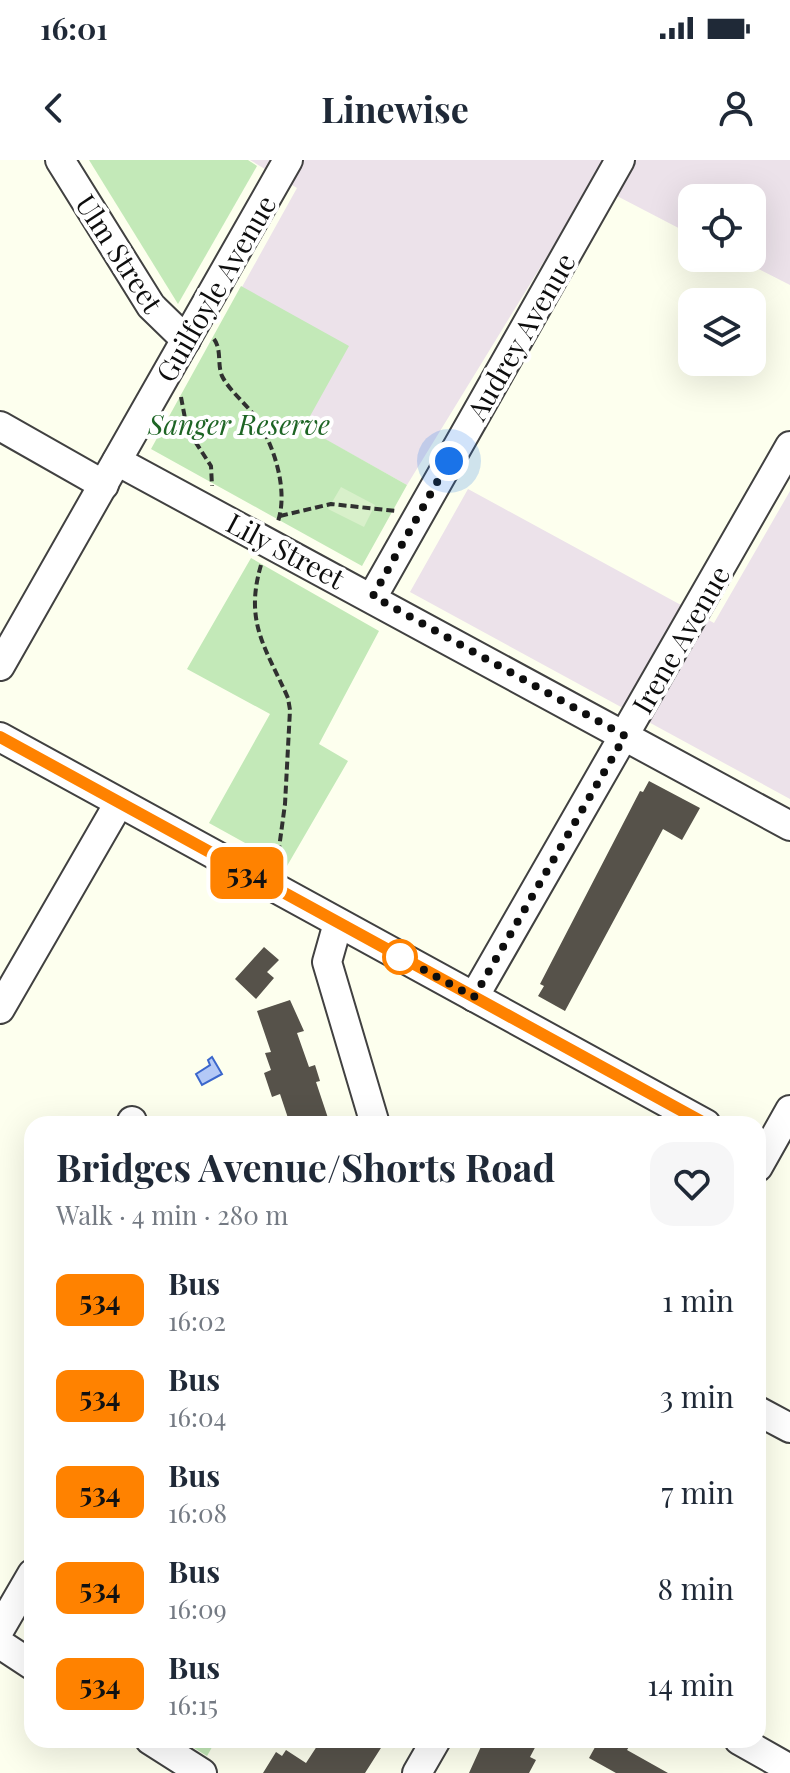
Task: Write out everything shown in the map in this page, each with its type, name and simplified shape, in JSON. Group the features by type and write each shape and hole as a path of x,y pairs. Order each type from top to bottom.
{"street":[{"name":"Ulm Street","path":"60,160 151,306 186,340"},
{"name":"Guilfoyle Avenue","path":"0,666 288,160"},
{"name":"Audrey Avenue","path":"373,596 620,160"},
{"name":"Lily Street","path":"0,426 111,473 373,596 790,826"},
{"name":"Irene Avenue","path":"474,997 790,446"},
{"path":"0,737 691,1116"},
{"path":"0,1009 119,803"},
{"path":"338,923 327,962 373,1116"},
{"path":"766,1149 790,1110"},
{"path":"766,1415 790,1428"},
{"path":"0,1629 24,1588"},
{"path":"0,1644 24,1660"},
{"path":"163,1748 202,1773"},
{"path":"417,1773 431,1748"},
{"path":"753,1748 790,1769"}],"path":[{"path":"180,390 187,429 211,466 212,486"},
{"path":"280,516 331,504 418,516"}],"shaded area":[{"path":"250,160 790,160 790,285 764,272 766,184 678,184 678,228 592,183 407,485 303,427 242,287 297,188"},
{"path":"468,489 714,623 790,491 790,799 410,592"}],"green space":[{"path":"89,160 248,160 257,166 178,304"},
{"name":"Sanger Reserve","path":"241,286 349,346 304,427 407,485 362,566 151,449"},
{"path":"341,487 375,505 364,527 328,509"},
{"path":"251,558 379,631 319,744 348,761 287,866 209,823 270,714 187,669"},
{"path":"194,1748 212,1748 207,1756"}],"water":[{"path":"212,1057 222,1074 202,1085 196,1074 210,1065 208,1060"}],"building":[{"path":"649,781 700,808 682,840 663,829 565,1011 538,996 544,986 540,984 640,791 643,792"},
{"path":"264,947 279,960 267,972 274,978 256,999 235,979"},
{"path":"290,1000 304,1031 297,1033 309,1067 315,1065 320,1081 316,1082 327,1116 287,1116 280,1094 272,1097 264,1073 271,1070 265,1053 271,1052 257,1011"},
{"path":"316,1748 381,1748 365,1773 263,1773 276,1752 282,1756 286,1750 306,1763"},
{"path":"480,1748 535,1748 530,1757 536,1760 529,1773 469,1773"},
{"path":"595,1748 628,1748 668,1773 616,1773 589,1758"}],"bus line":[{"name":"534","path":"0,737 691,1116"}],"route":[{"path":"400,957 393,953 474,997 625,736 373,596 449,461"}]}
